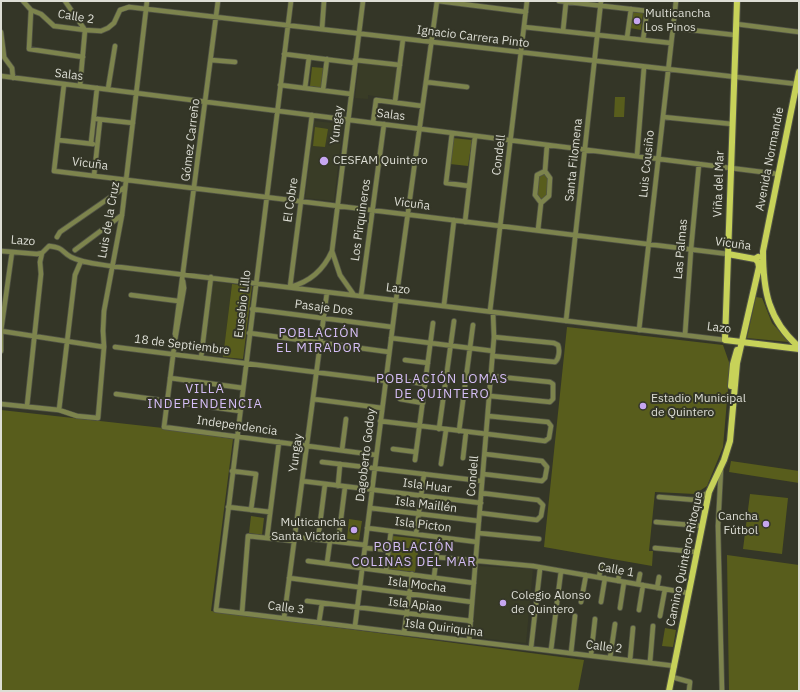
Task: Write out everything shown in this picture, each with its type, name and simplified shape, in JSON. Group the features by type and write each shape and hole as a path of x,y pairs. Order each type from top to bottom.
{"main road":[{"name":"Viña del Mar","path":"725,340 733,77 737,1"},
{"name":"Avenida Normandie","path":"799,72 763,251 763,270 766,296 779,324 799,348"},
{"name":"Vicuña","path":"728,254 755,259 763,251"},
{"name":"Camino Quintero-Ritoque","path":"669,691 709,492 721,466 731,434 736,372 754,294 759,265 755,259"},
{"path":"754,294 766,296"},
{"name":"Lazo","path":"725,340 799,348"},
{"name":"Camino Quintero-Ritoque","path":"731,434 730,402 733,364 742,342"},
{"path":"733,364 733,369 736,372"}],"street":[{"name":"Calle 2","path":"23,1 31,10 41,14 54,26 85,30 101,31 108,28 114,23 119,12 124,7 146,9"},
{"path":"65,1 85,30 80,86"},
{"name":"Luis de la Cruz","path":"59,410 77,416 98,418 104,347 104,311 111,266 122,215 147,1"},
{"name":"Gómez Carreño","path":"164,427 174,354 178,301 183,282 218,1"},
{"name":"Eusebio Lillo","path":"216,610 255,283 291,1"},
{"path":"322,29 324,1"},
{"name":"Yungay","path":"290,287 300,284 314,275 327,262 332,251 363,1"},
{"path":"438,1 526,12"},
{"name":"Dagoberto Godoy","path":"355,626 392,326 438,1"},
{"name":"Condell","path":"469,641 490,396 494,337 492,312 527,1"},
{"path":"559,1 601,3 631,9 674,14"},
{"name":"Luis Cousiño","path":"639,330 676,1"},
{"path":"563,31 566,2"},
{"name":"Santa Filomena","path":"566,321 601,3"},
{"name":"Ignacio Carrera Pinto","path":"146,9 796,84"},
{"path":"627,38 631,9"},
{"path":"31,10 29,50 83,57"},
{"path":"643,40 647,11"},
{"path":"736,24 799,32"},
{"path":"524,27 671,43"},
{"path":"673,28 735,35"},
{"path":"1,32 3,55 12,68 13,78"},
{"path":"395,102 403,39"},
{"path":"108,90 115,46"},
{"path":"284,54 327,60 400,65"},
{"path":"305,88 309,57"},
{"path":"211,60 235,62"},
{"path":"323,90 327,60"},
{"path":"637,156 644,67"},
{"name":"Salas","path":"1,76 778,174"},
{"path":"426,82 466,87"},
{"path":"64,84 58,140 97,144"},
{"path":"280,85 351,94"},
{"path":"91,143 97,88"},
{"path":"373,123 376,100 422,106"},
{"name":"El Cobre","path":"290,287 312,115"},
{"path":"663,117 732,124"},
{"path":"93,119 133,123"},
{"path":"94,176 100,120"},
{"name":"Los Pirquineros","path":"361,296 384,124"},
{"path":"452,133 446,183 469,186"},
{"path":"465,222 475,136"},
{"name":"Vicuña","path":"58,140 54,171 728,254"},
{"path":"538,230 541,203 549,196 550,178 545,171 547,145"},
{"name":"Las Palmas","path":"685,335 699,164"},
{"path":"541,203 535,195 537,175 545,171"},
{"path":"57,237 125,187"},
{"path":"75,250 122,215"},
{"path":"444,306 454,220"},
{"name":"Lazo","path":"1,251 42,253 49,246 60,248 70,257 81,261 111,266 725,340"},
{"name":"Yungay","path":"332,251 340,275 354,295"},
{"path":"1,351 1,331 12,252"},
{"path":"26,406 42,253"},
{"path":"1,404 59,410 75,275 81,261"},
{"path":"202,358 211,277"},
{"name":"Gómez Carreño","path":"175,340 179,328 184,288 183,282"},
{"name":"Yungay","path":"284,618 327,292"},
{"path":"130,295 178,301"},
{"name":"Pasaje Dos","path":"252,309 392,326"},
{"path":"439,429 454,321"},
{"path":"415,460 433,323"},
{"path":"459,431 473,325"},
{"path":"1,331 104,347"},
{"path":"249,333 389,352"},
{"path":"391,338 470,348 555,362 558,358 558,345 554,343 494,337"},
{"name":"18 de Septiembre","path":"115,347 386,381"},
{"path":"405,360 428,363"},
{"path":"490,396 549,402 554,398 554,386 551,382 491,376"},
{"path":"170,378 243,388"},
{"path":"404,381 425,384"},
{"path":"116,394 240,411"},
{"path":"313,399 382,408"},
{"path":"400,399 423,403"},
{"path":"380,421 486,435 546,441 549,438 551,426 548,422 488,416"},
{"path":"342,450 346,419"},
{"name":"Independencia","path":"164,427 376,455"},
{"path":"441,464 446,430"},
{"path":"463,458 466,432"},
{"path":"268,538 279,442"},
{"path":"393,449 416,452"},
{"path":"483,474 542,481 545,477 546,466 542,461 485,454"},
{"path":"322,462 482,481"},
{"path":"338,486 340,464"},
{"path":"721,466 718,526 722,691"},
{"path":"232,471 256,474 251,510"},
{"path":"416,534 424,474"},
{"path":"302,481 372,490"},
{"path":"318,539 325,484"},
{"path":"338,542 345,487"},
{"name":"Isla Huar","path":"372,490 481,502"},
{"path":"659,497 696,500 709,492"},
{"path":"480,513 537,520 541,515 543,504 540,500 481,494"},
{"path":"228,507 270,512"},
{"name":"Isla Maillén","path":"370,508 479,521"},
{"path":"656,522 702,526"},
{"name":"Isla Picton","path":"367,528 477,542"},
{"path":"386,571 391,531"},
{"path":"478,534 539,539"},
{"path":"242,613 248,536 318,539 389,550"},
{"path":"434,577 439,537"},
{"path":"327,564 330,541"},
{"path":"655,548 697,552"},
{"name":"Calle 1","path":"436,557 476,562 533,566 688,593"},
{"path":"308,561 474,583"},
{"path":"599,577 601,567"},
{"path":"531,648 540,568"},
{"path":"618,581 620,570"},
{"path":"551,650 561,571"},
{"path":"404,633 412,574"},
{"path":"639,610 641,585 640,574"},
{"path":"581,602 586,575"},
{"path":"657,588 659,577"},
{"name":"Isla Mocha","path":"289,578 472,602"},
{"path":"600,602 605,578"},
{"path":"620,608 624,582"},
{"path":"660,616 665,589"},
{"name":"Isla Apiao","path":"307,601 471,621"},
{"path":"319,622 322,603"},
{"name":"Calle 3","path":"216,610 355,626"},
{"path":"571,653 575,616"},
{"path":"591,655 595,619"},
{"path":"610,658 615,624"},
{"name":"Isla Quiriquina","path":"355,626 531,648"},
{"path":"650,662 653,626"},
{"path":"630,660 633,628"},
{"name":"Calle 2","path":"531,648 675,666"},
{"path":"672,677 690,682 689,691"}],"shaded area":[{"path":"359,62 398,67 394,99 368,95 368,99 355,98"},
{"name":"CESFAM Quintero","path":"314,121 343,124 334,201 305,198"},
{"path":"213,281 232,284 223,357 204,354"},
{"name":"Colegio Alonso de Quintero","path":"478,566 533,569 526,643 472,637"}],"green space":[{"name":"Multicancha Los Pinos","path":"632,12 643,13 641,30 630,28"},
{"path":"312,67 324,68 322,88 310,86"},
{"path":"615,97 625,97 624,117 614,117"},
{"path":"315,127 328,129 325,147 313,146"},
{"path":"453,138 472,140 468,166 450,164"},
{"path":"545,173 549,178 547,196 542,200 537,194 539,176"},
{"path":"232,284 252,286 243,359 223,357"},
{"path":"756,297 762,298 772,323 789,342 747,338"},
{"name":"Estadio Municipal de Quintero","path":"567,327 723,345 730,365 723,447 707,486 695,494 655,492 649,551 653,551 652,566 544,547"},
{"path":"1,410 163,428 233,439 211,611 584,660 578,691 1,691"},
{"path":"731,461 799,471 799,483 729,472"},
{"name":"Cancha Fútbol","path":"750,494 788,498 782,554 743,549"},
{"path":"251,516 264,518 262,535 249,533"},
{"name":"Multicancha Santa Victoria","path":"349,519 362,521 359,540 347,539"},
{"path":"393,536 420,539 415,572 388,569"},
{"path":"727,555 799,565 799,691 729,691"},
{"path":"665,628 676,630 673,647 662,646"}],"place":[{"name":"Multicancha Los Pinos","path":"637,21"},
{"name":"CESFAM Quintero","path":"324,161"},
{"name":"Estadio Municipal de Quintero","path":"643,406"},
{"name":"Cancha Fútbol","path":"766,524"},
{"name":"Multicancha Santa Victoria","path":"354,530"},
{"name":"Colegio Alonso de Quintero","path":"503,603"}],"district":[{"name":"POBLACIÓN EL MIRADOR","path":"319,340"},
{"name":"POBLACIÓN LOMAS DE QUINTERO","path":"442,386"},
{"name":"VILLA INDEPENDENCIA","path":"205,396"},
{"name":"POBLACIÓN COLINAS DEL MAR","path":"414,554"}]}
